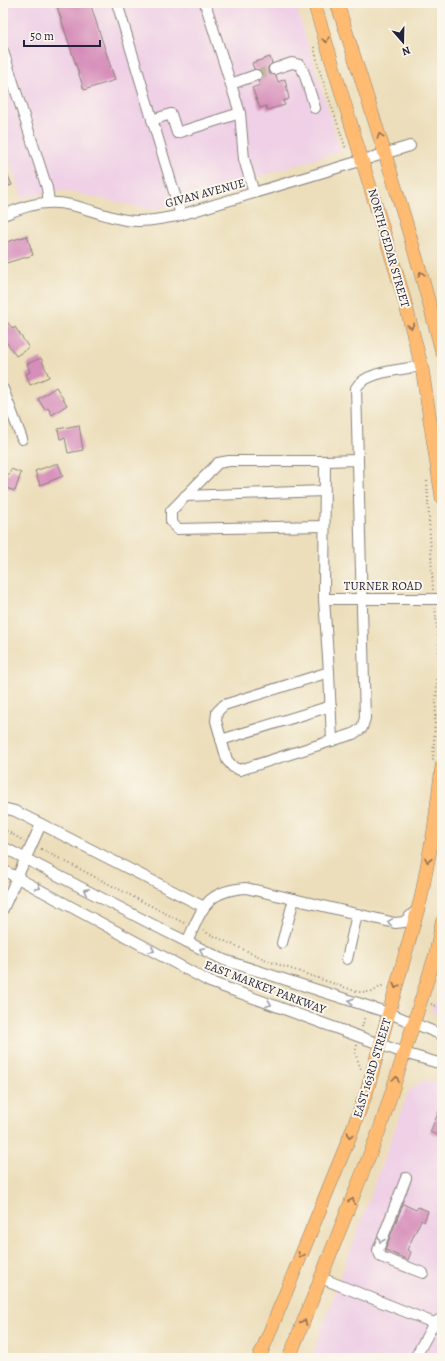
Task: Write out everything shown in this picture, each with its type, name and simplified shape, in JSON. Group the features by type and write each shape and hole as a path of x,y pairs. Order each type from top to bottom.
{"main road":[{"name":"NORTH CEDAR STREET","path":"314,3 357,162 402,291 421,366 442,498"},
{"name":"NORTH CEDAR STREET","path":"337,3 385,153 427,293 442,352"},
{"name":"EAST 163RD STREET","path":"259,1358 348,1141 366,1091 380,1045 419,907 434,829 437,767"},
{"path":"290,1358 382,1126 439,945 442,922"}],"street":[{"path":"117,3 181,215"},
{"path":"205,3 240,113 244,159 254,193"},
{"path":"3,52 47,188 49,202"},
{"path":"274,69 292,63 300,65 315,108"},
{"path":"231,84 256,75"},
{"path":"152,120 171,114 177,133 240,113"},
{"name":"GIVAN AVENUE","path":"3,215 35,204 49,202 72,206 125,220 146,222 181,215 410,146"},
{"path":"329,672 224,705 217,712 216,721 227,760 233,767 240,770 353,734 362,728 365,718 356,388 360,382 370,376 421,366"},
{"path":"3,389 22,439"},
{"path":"324,526 177,529 171,521 171,511 218,463 229,461 358,460"},
{"path":"324,461 324,599 332,741"},
{"path":"185,496 324,491"},
{"name":"TURNER ROAD","path":"324,599 438,599"},
{"path":"221,740 330,706"},
{"path":"3,808 15,811 204,907"},
{"path":"3,909 24,859 41,824"},
{"name":"EAST MARKEY PARKWAY","path":"3,847 224,960 389,1013 442,1036"},
{"name":"EAST MARKEY PARKWAY","path":"3,870 17,876 210,982 380,1045 442,1064"},
{"path":"187,942 204,907 213,896 229,889 246,888 395,923 404,922 419,907"},
{"path":"282,943 294,900"},
{"path":"347,959 357,914"},
{"path":"406,1178 378,1250 382,1258 423,1274"},
{"path":"321,1278 438,1320 415,1358"}],"path":[{"path":"314,47 319,69 343,144 357,162"},
{"path":"427,480 438,599 439,647 437,767"},
{"path":"3,829 194,927 271,962 358,992 372,992 381,988 388,979"},
{"path":"362,1071 355,1053 358,1037 372,992"}],"shaded area":[{"path":"3,3 295,3 341,151 153,210 62,190 22,198 3,139"},
{"path":"442,984 442,1017 431,1012"},
{"path":"422,1081 442,1081 442,1358 311,1358 409,1090"}],"building":[{"path":"56,3 90,3 115,80 84,90"},
{"path":"270,57 272,63 268,67 268,71 270,74 276,75 278,82 285,79 289,99 283,101 285,105 267,110 266,106 260,108 252,88 260,85 258,81 262,76 260,70 254,69 252,63"},
{"path":"3,164 12,185 3,188"},
{"path":"27,236 33,255 3,264 3,243"},
{"path":"3,317 13,329 15,327 29,348 16,356 3,337"},
{"path":"41,358 49,377 30,385 26,374 30,372 27,364"},
{"path":"56,387 67,405 52,415 48,408 45,410 38,399"},
{"path":"79,425 83,450 68,453 65,438 60,439 58,429"},
{"path":"58,463 63,476 40,485 35,471"},
{"path":"11,469 21,473 15,491 3,487 3,472 9,475"},
{"path":"442,1104 442,1137 430,1132"},
{"path":"403,1204 416,1210 418,1207 428,1211 424,1222 421,1220 407,1250 411,1252 408,1260 385,1250"}],"tunnel":[{"path":"256,75 274,69"}]}
